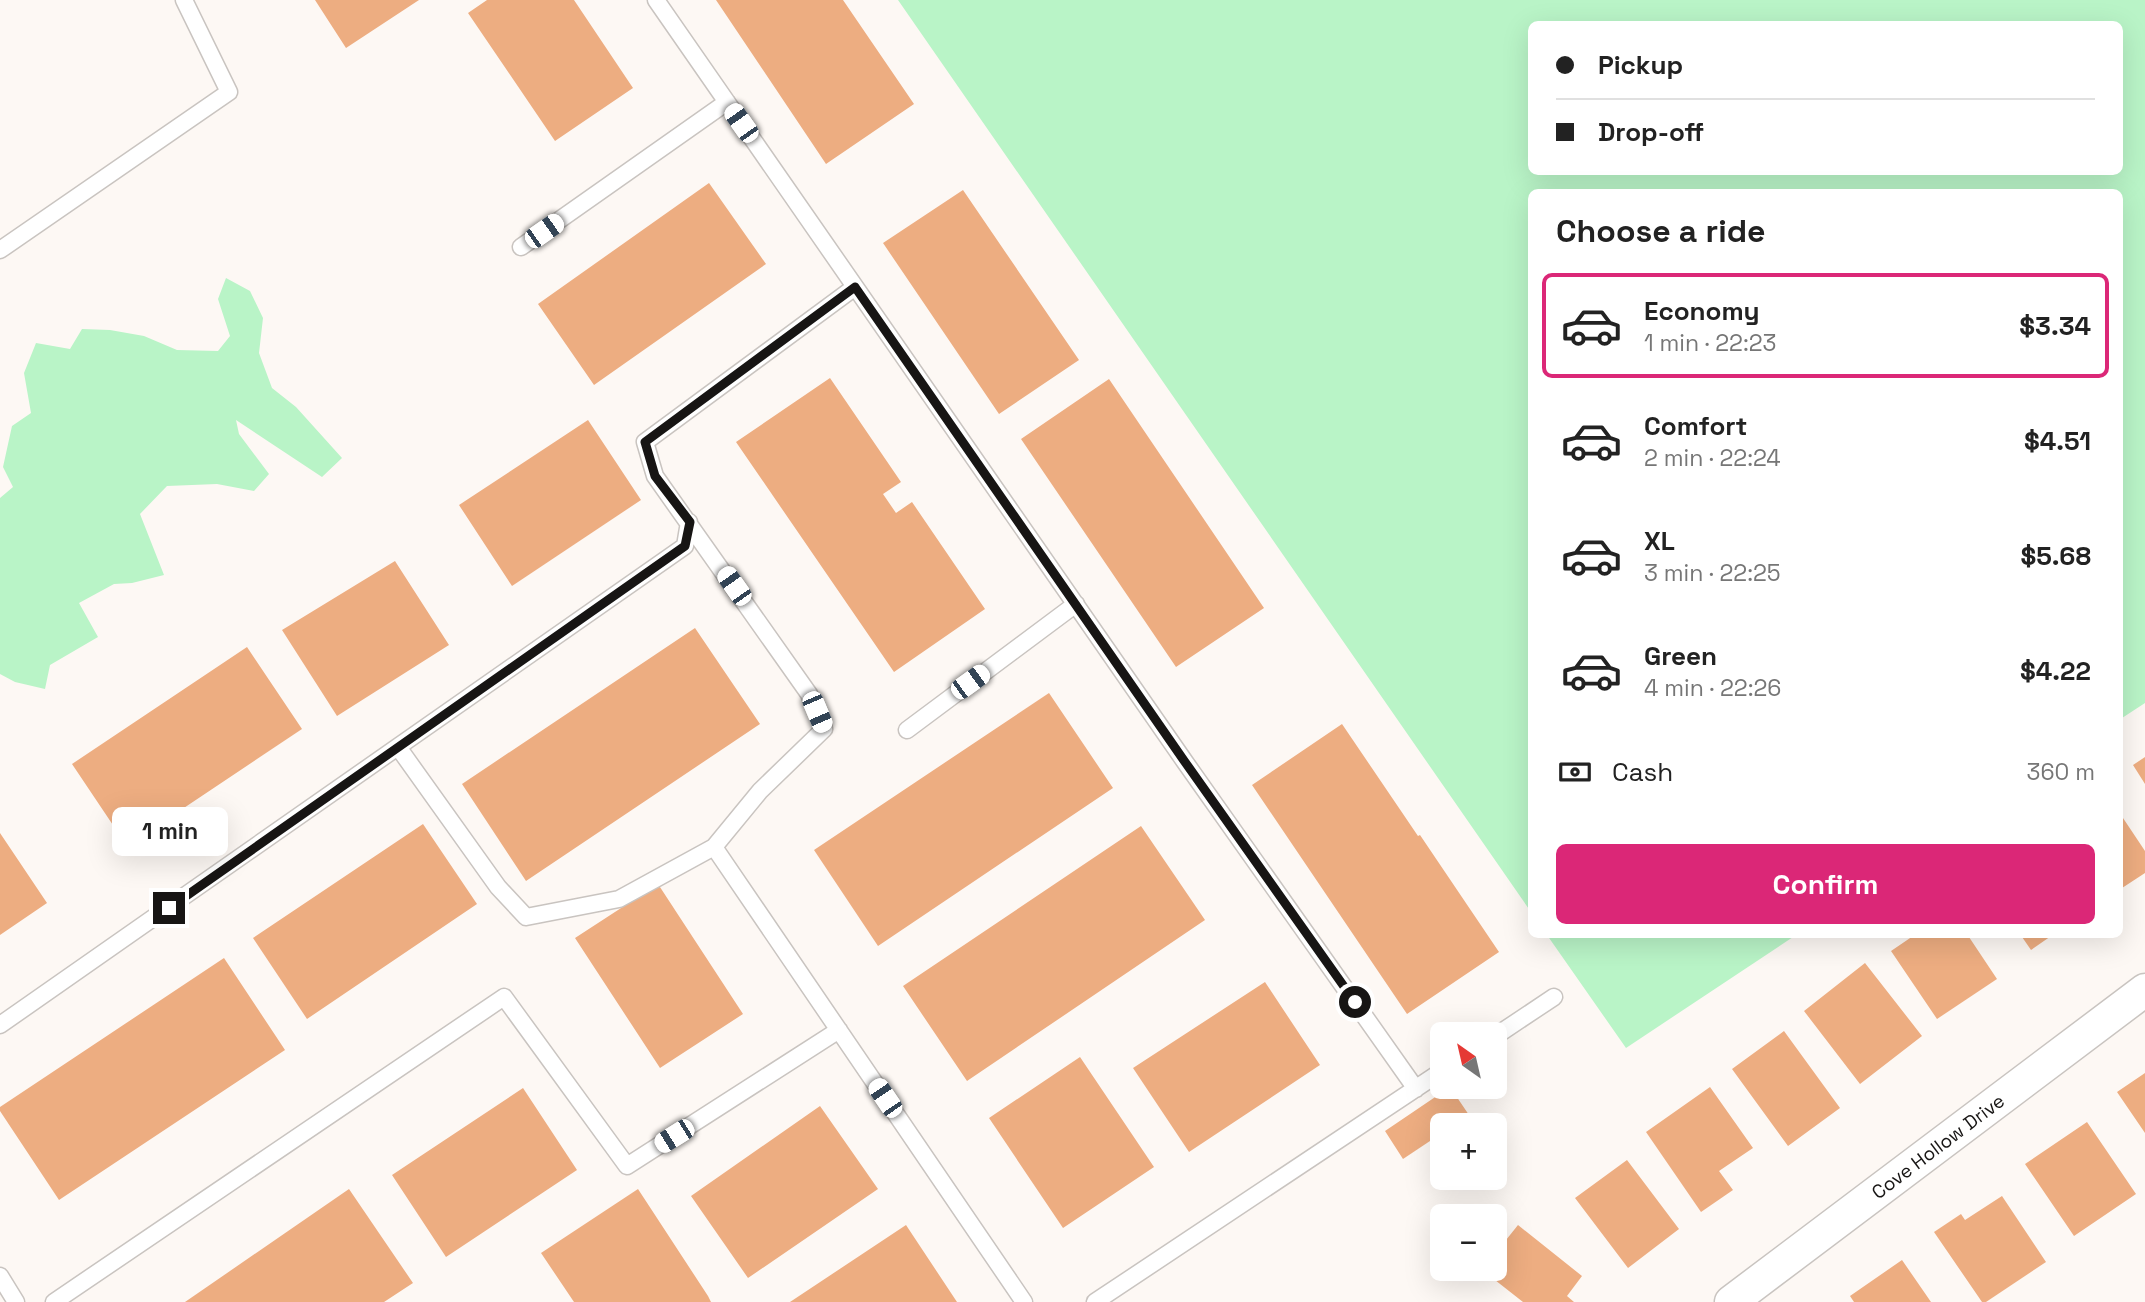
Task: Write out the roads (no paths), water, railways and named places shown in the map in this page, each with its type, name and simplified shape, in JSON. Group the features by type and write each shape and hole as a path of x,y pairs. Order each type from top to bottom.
{"street":[{"name":"Cove Hollow Drive","path":"1731,1302 2145,990"}],"lane":[{"path":"0,250 229,92 184,0"},
{"path":"656,0 1416,1089"},
{"path":"521,247 726,102"},
{"path":"398,747 498,887 526,917 619,899 714,847 760,791 824,729 809,694 655,476 645,442 855,287"},
{"path":"0,1026 685,546 690,522"},
{"path":"907,730 1076,604"},
{"path":"714,847 1024,1302"},
{"path":"54,1302 504,997 627,1166 839,1030"},
{"path":"1507,1028 1554,997"},
{"path":"1095,1302 1430,1080"},
{"path":"0,1276 16,1302"}]}
